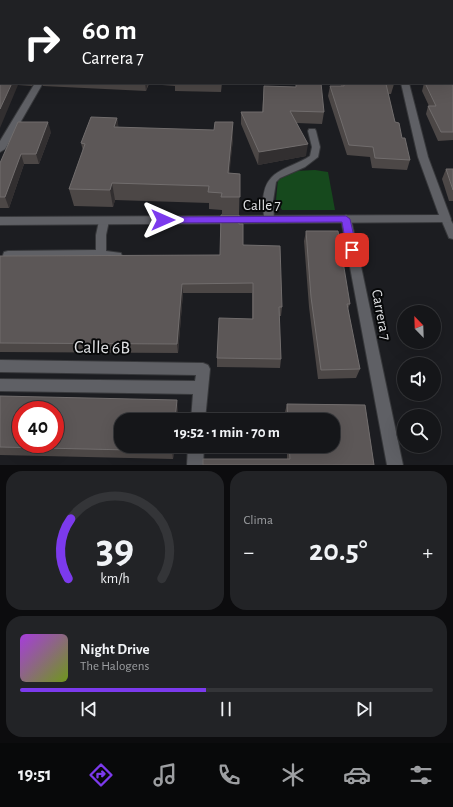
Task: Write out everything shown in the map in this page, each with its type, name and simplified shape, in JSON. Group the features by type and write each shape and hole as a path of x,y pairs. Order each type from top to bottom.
{"street":[{"path":"0,149 38,84"},
{"path":"405,84 423,157 449,219"},
{"name":"Carrera 7","path":"346,219 395,465"},
{"name":"Calle 7","path":"0,221 449,219"},
{"name":"Calle 6B","path":"0,366 203,369 200,388"},
{"path":"0,385 200,388 198,413"},
{"path":"195,465 196,453"}],"lane":[{"path":"269,220 267,199 270,182 277,175 314,157 316,147 312,131"},
{"path":"449,219 453,235"},
{"path":"101,253 101,236 104,220"},
{"path":"8,255 90,255 101,253 105,256 128,256"}],"green space":[{"path":"315,170 328,172 335,210 282,210 276,200 278,179 295,171"}],"building":[{"path":"0,84 12,84 0,109"},
{"path":"296,84 321,84 324,112 290,111 308,144 259,152 241,112 263,112 264,86 296,87"},
{"path":"344,84 386,84 395,122 399,123 402,138 405,138 410,160 375,158 373,147 349,145 330,86 344,86"},
{"path":"425,84 453,84 453,132 441,132 428,106 436,106"},
{"path":"91,117 117,118 114,127 214,130 215,122 233,122 228,173 240,174 240,197 221,197 222,193 208,192 209,186 112,183 110,190 69,189 85,144 81,143"},
{"path":"18,122 48,122 36,154 21,154 5,197 0,197 0,163"},
{"path":"446,169 453,169 453,190"},
{"path":"221,215 239,215 239,224 243,224 243,245 280,246 282,307 279,307 281,359 217,358 219,318 253,319 253,283 182,284 177,344 0,343 0,256 220,255"},
{"path":"306,231 338,231 350,304 347,304 360,369 321,370 311,297"},
{"path":"0,396 177,400 176,413 114,413 114,450 64,448 64,401 12,401 12,447 0,447"},
{"path":"287,404 365,405 374,465 203,465 203,459 290,459 290,453 340,453 340,413 288,413"}],"route":[{"path":"163,220 346,219 352,250"}]}
